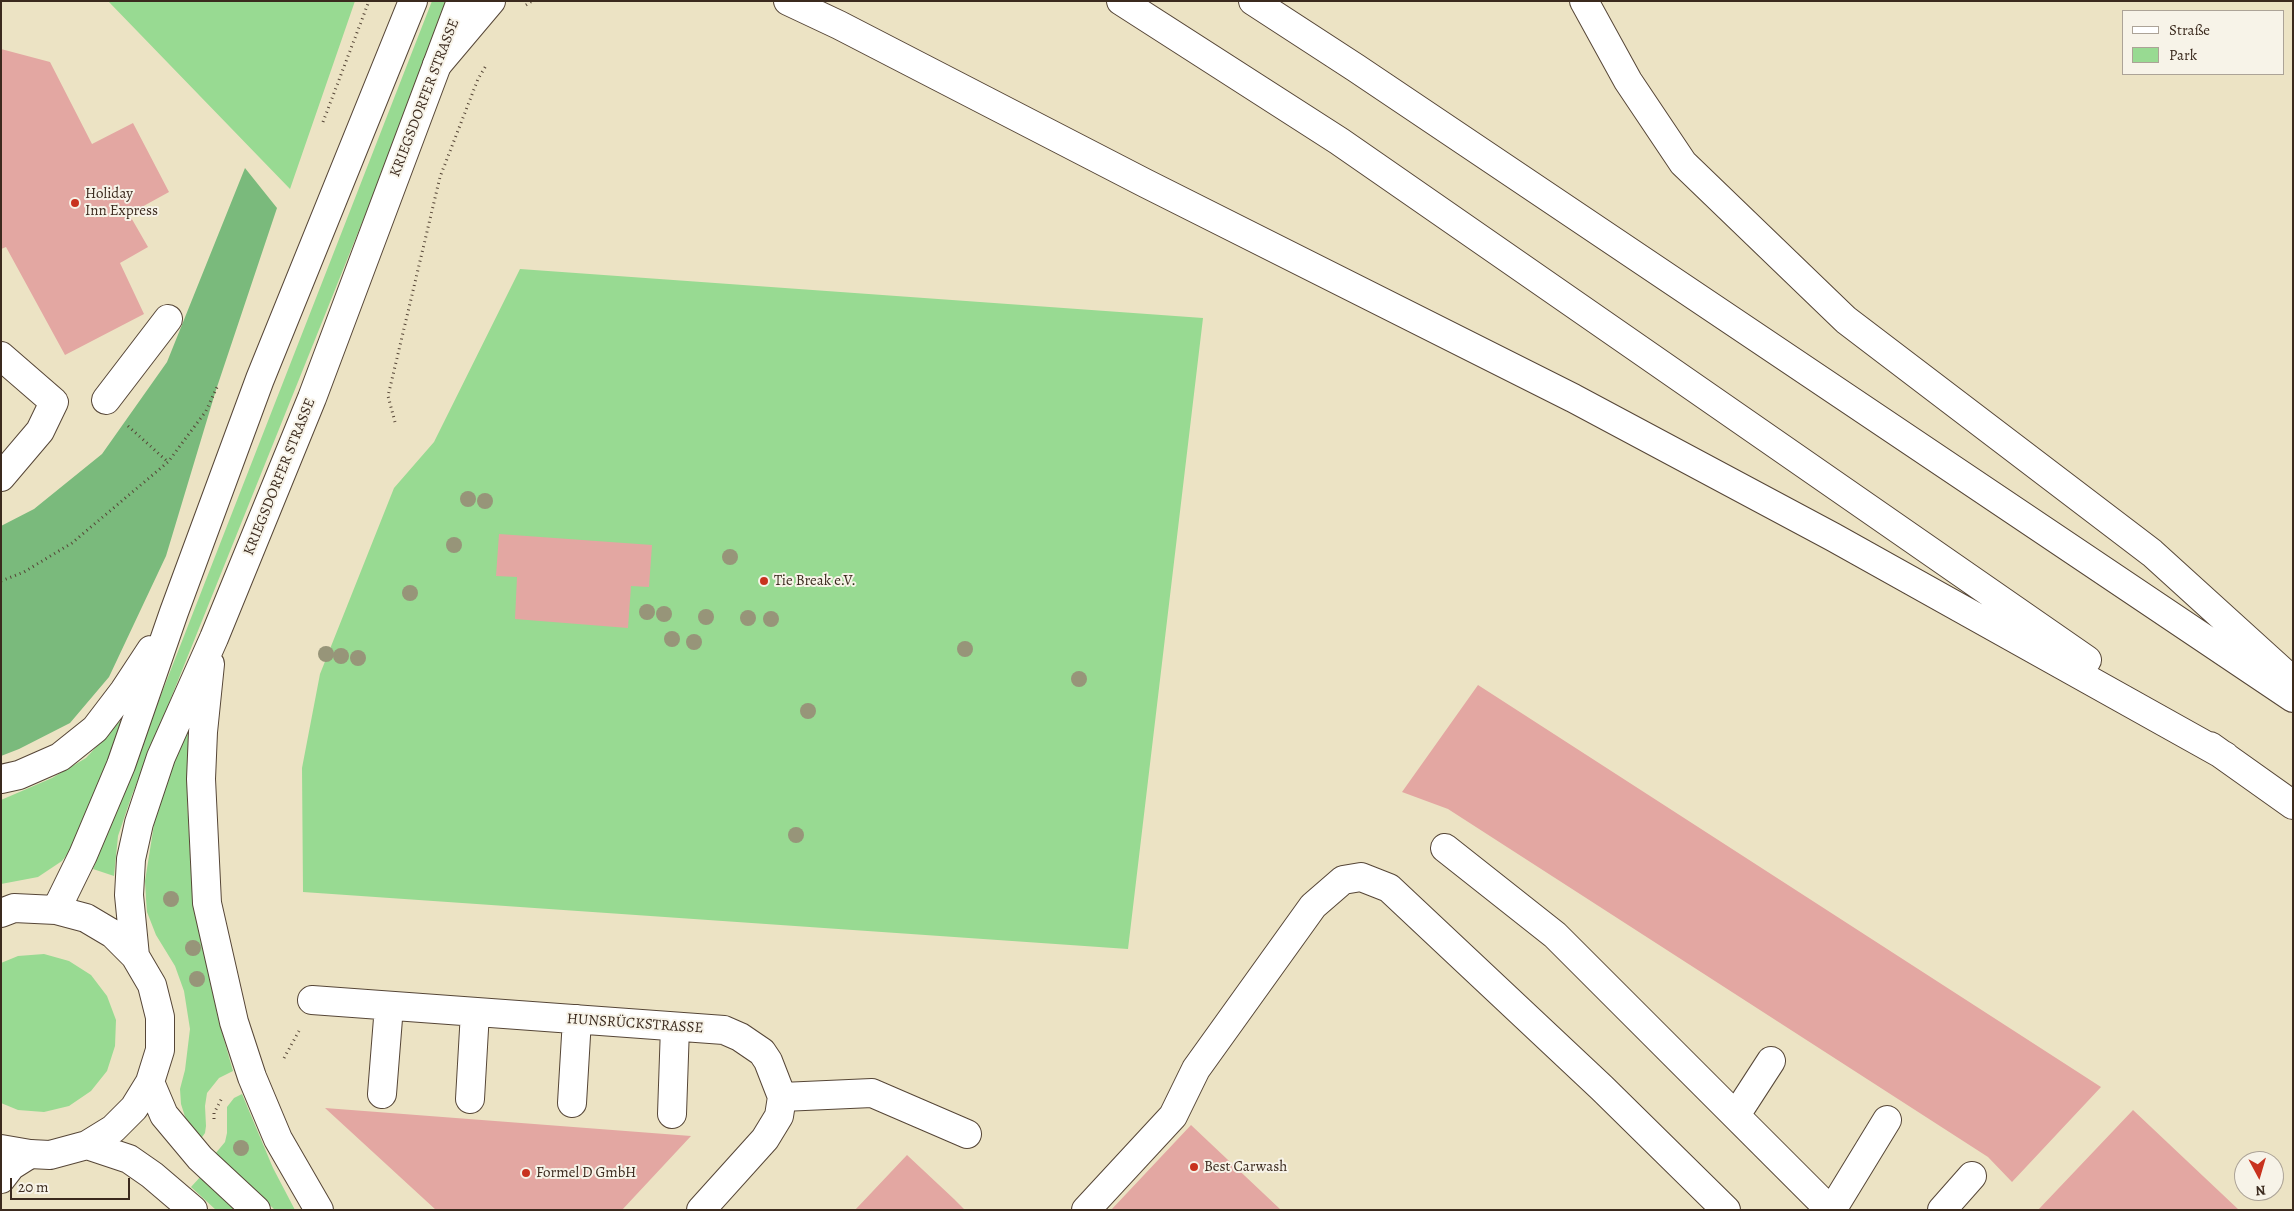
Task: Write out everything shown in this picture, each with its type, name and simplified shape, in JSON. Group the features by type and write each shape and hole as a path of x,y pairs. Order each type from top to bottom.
{"main road":[{"path":"56,910 84,855 121,765 174,612 260,379 413,1"},
{"name":"KRIEGSDORFER STRASSE","path":"135,956 129,895 131,859 139,823 161,757 214,638 312,398 461,1"},
{"path":"437,65 491,1"},
{"path":"788,1 839,25 1145,183 1573,398 1841,541 2225,756"},
{"path":"798,1 839,25"},
{"path":"1122,1 1347,147 2293,805"},
{"path":"1253,1 1356,68 2293,698"},
{"path":"1584,1 1628,81 1683,163 1846,320 2152,554 2293,681"},
{"path":"106,400 168,319"},
{"path":"1,356 54,402 40,432 1,477"},
{"path":"1,779 19,775 60,757 95,729 124,691 174,612"},
{"path":"214,638 208,684 201,779 207,903 232,1013 252,1077 278,1139 319,1210"},
{"path":"1445,848 1555,935 1831,1210 1888,1120"},
{"path":"1086,1210 1173,1116 1196,1069 1313,906 1343,880 1361,876 1389,888 1602,1088 1726,1210"},
{"path":"1,913 14,908 56,910 86,918 113,934 135,956 152,985 160,1017 160,1050 150,1082 134,1108 113,1129 87,1145 50,1155 1,1149"},
{"name":"HUNSRÜCKSTRASSE","path":"312,1000 724,1030 753,1045 768,1061 782,1097"},
{"path":"382,1094 389,1006"},
{"path":"470,1099 475,1012"},
{"path":"572,1103 577,1019"},
{"path":"672,1114 675,1027"},
{"path":"1736,1114 1771,1061"},
{"path":"150,1082 164,1115 200,1158 256,1210"},
{"path":"701,1210 765,1139 779,1116 782,1097 872,1093 967,1134"},
{"path":"87,1145 130,1159 193,1210"},
{"path":"1,1179 12,1166 30,1154"},
{"path":"1942,1210 1972,1176"}],"path":[{"path":"322,126 369,1"},
{"path":"524,6 532,1"},
{"path":"395,422 388,396 440,177 478,79 488,62"},
{"path":"1,581 24,572 72,543 168,462 206,411 218,384"},
{"path":"125,423 168,462"}],"green space":[{"path":"108,1 355,1 290,189"},
{"path":"432,1 451,1 132,795 118,836 114,876 93,869"},
{"path":"245,168 277,208 216,390 166,556 109,677 70,723 1,756 1,526 34,509 102,454 167,362"},
{"name":"Tie Break e.V.","path":"520,269 1203,318 1128,949 303,892 302,768 320,674 394,488 434,442"},
{"path":"123,718 125,721 81,837 62,861 38,877 1,884 1,800 52,778 86,758"},
{"path":"186,727 190,729 187,761 187,799 196,917 219,1022 233,1071 219,1078 207,1093 205,1133 200,1140 187,1123 181,1104 180,1089 185,1070 190,1029 184,991 175,966 156,935 147,912 145,881 156,812"},
{"path":"44,954 69,961 91,975 107,996 116,1020 115,1046 107,1071 91,1091 69,1106 44,1112 18,1110 1,1103 1,963 18,956"},
{"path":"242,1094 273,1168 295,1210 275,1210 215,1154 225,1142 227,1107 234,1098"},
{"path":"202,1175 238,1210 216,1210 191,1187"}],"building":[{"name":"Holiday Inn Express","path":"1,49 50,62 92,144 133,123 169,192 129,214 148,247 120,263 144,314 65,355 6,247 1,249"},
{"path":"499,534 652,545 649,587 631,586 628,628 515,619 517,577 496,576"},
{"path":"1478,685 2101,1087 2012,1182 1988,1157 1448,809 1402,792"},
{"name":"Formel D GmbH","path":"325,1108 691,1136 622,1210 436,1210"},
{"path":"2133,1110 2239,1210 2038,1210"},
{"name":"Best Carwash","path":"1191,1125 1281,1210 1111,1210"},
{"path":"907,1155 954,1199 965,1210 855,1210"}],"place":[{"name":"Holiday Inn Express","path":"75,203"},
{"name":"Tie Break e.V.","path":"764,581"},
{"name":"Best Carwash","path":"1194,1167"},
{"name":"Formel D GmbH","path":"526,1173"}]}
